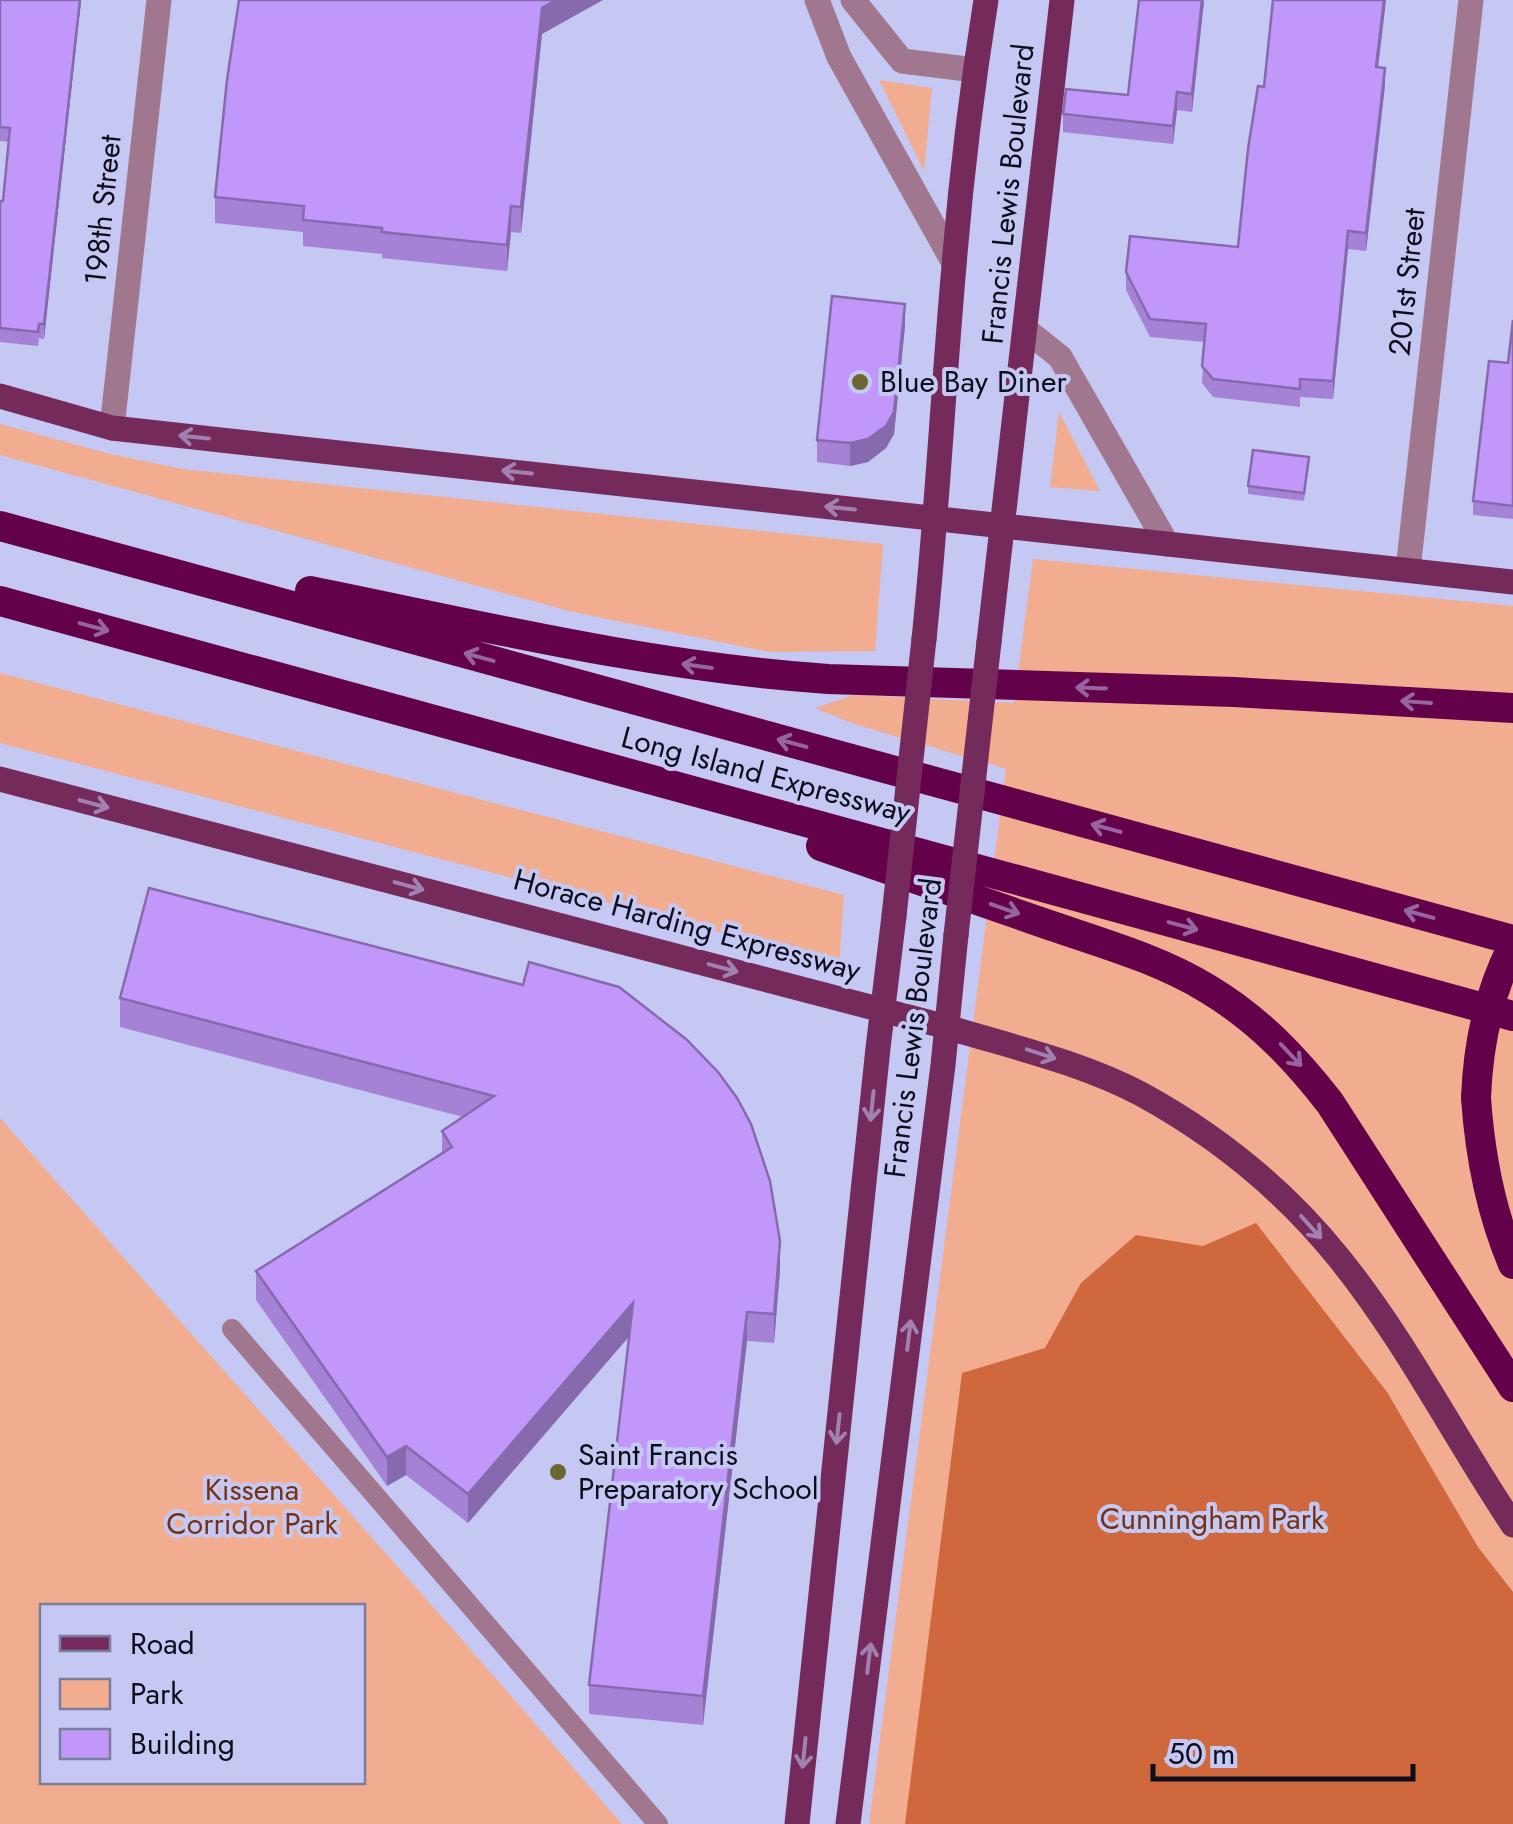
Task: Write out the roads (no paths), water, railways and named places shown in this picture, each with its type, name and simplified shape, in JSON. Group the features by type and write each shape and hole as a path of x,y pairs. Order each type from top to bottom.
{"highway":[{"path":"14,529 599,650 752,674 1513,708"},
{"name":"Long Island Expressway","path":"14,529 1513,943"},
{"name":"Long Island Expressway","path":"0,601 1513,1016"},
{"path":"548,752 1123,950 1206,987 1275,1038 1312,1079 1356,1140 1513,1387"},
{"path":"1513,943 1483,1026 1476,1098 1483,1170 1513,1264"},
{"path":"1468,1315 1513,1376"}],"main road":[{"name":"Francis Lewis Boulevard","path":"796,1824 924,639 954,263 986,0"},
{"name":"Francis Lewis Boulevard","path":"848,1824 947,1027 1062,0"},
{"path":"0,396 112,428 1513,582"},
{"name":"Horace Harding Expressway","path":"0,779 882,1009 1033,1051 1138,1093 1226,1148 1316,1231 1372,1301 1513,1526"}],"street":[{"name":"198th Street","path":"112,428 160,0"},
{"path":"816,0 839,58 954,263"},
{"path":"853,0 902,61 975,70"},
{"name":"201st Street","path":"1408,570 1470,0"},
{"path":"1026,330 1060,358 1168,544"}],"lane":[{"path":"232,1329 658,1824"}],"place":[{"name":"Blue Bay Diner","path":"860,382"},
{"name":"Saint Francis Preparatory School","path":"558,1472"}],"park label":[{"name":"Kissena Corridor Park","path":"252,1507"},
{"name":"Cunningham Park","path":"1212,1519"}]}
